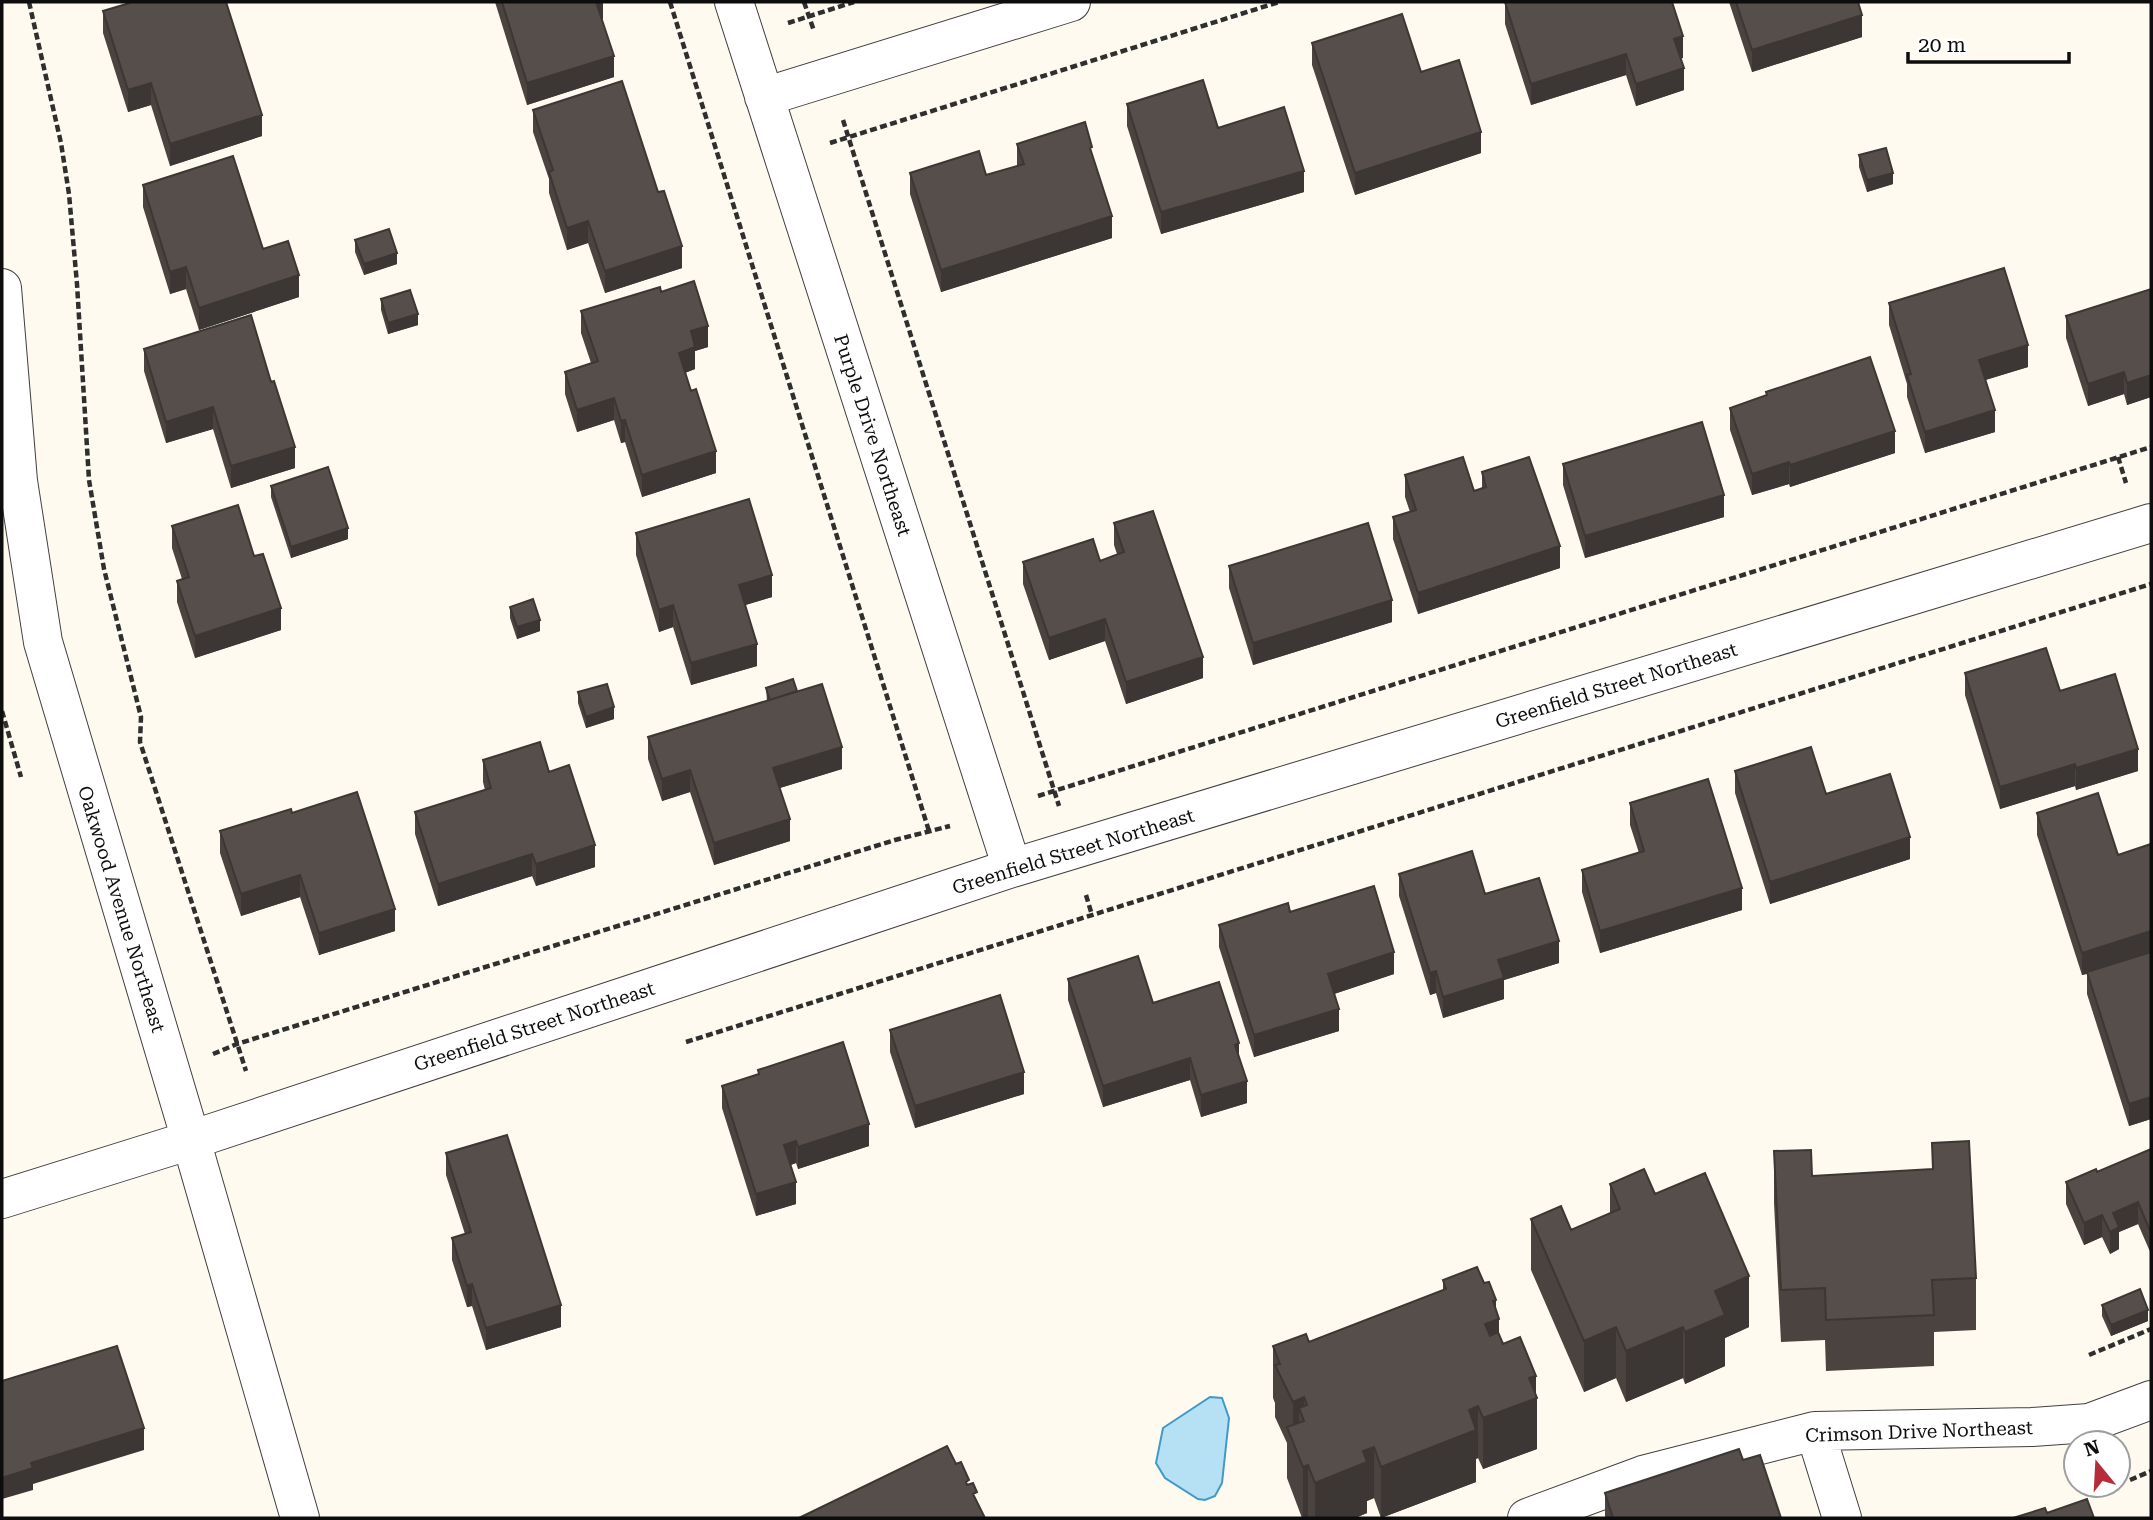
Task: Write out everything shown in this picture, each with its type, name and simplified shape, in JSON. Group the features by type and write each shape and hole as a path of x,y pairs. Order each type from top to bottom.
{"street":[{"name":"Purple Drive Northeast","path":"734,2 1012,869"},
{"path":"764,97 1071,2"},
{"name":"Oakwood Avenue Northeast","path":"2,288 18,481 43,642 300,1518"},
{"name":"Greenfield Street Northeast","path":"2,1199 191,1140 1012,869 2151,523"},
{"name":"Crimson Drive Northeast","path":"1527,1518 1643,1475 1815,1431 2032,1427 2089,1423 2151,1400"},
{"path":"1815,1431 1842,1518"}],"path":[{"path":"29,2 61,143 69,194 89,480 104,569 141,717 140,742 246,1071"},
{"path":"670,2 929,831"},
{"path":"804,2 817,41"},
{"path":"785,24 854,2"},
{"path":"823,146 1279,2"},
{"path":"841,113 1060,809"},
{"path":"1027,800 2151,447"},
{"path":"2118,457 2128,489"},
{"path":"686,1042 2151,584"},
{"path":"2,711 21,777"},
{"path":"212,1054 882,844 957,824"},
{"path":"1083,887 1092,915"},
{"path":"2090,1355 2151,1329"},
{"path":"2132,1479 2151,1471"}],"water":[{"path":"1210,1397 1222,1398 1229,1418 1222,1483 1215,1496 1205,1500 1198,1499 1165,1478 1156,1463 1163,1428"}],"building":[{"path":"133,2 226,2 262,115 170,144 151,83 128,90 103,11"},
{"path":"502,2 596,2 614,56 527,83"},
{"path":"1505,2 1672,2 1683,36 1674,39 1684,68 1636,84 1626,54 1531,84"},
{"path":"1736,2 1858,2 1862,15 1752,50"},
{"path":"1402,14 1421,72 1459,60 1481,132 1355,173 1312,43"},
{"path":"1203,80 1218,128 1284,107 1304,171 1161,212 1127,104"},
{"path":"622,81 658,192 664,191 682,246 605,271 588,221 567,228 549,172 553,170 533,110"},
{"path":"1085,122 1092,147 1090,148 1112,216 941,270 910,173 979,151 986,175 1024,164 1017,144"},
{"path":"1886,148 1893,173 1867,180 1859,155"},
{"path":"233,156 263,249 288,241 299,275 199,308 186,267 170,272 143,185"},
{"path":"389,229 397,253 364,264 355,240"},
{"path":"2004,268 2028,345 1979,360 1995,410 1925,432 1907,375 1911,374 1889,303"},
{"path":"694,281 708,326 691,331 695,347 679,353 691,391 696,389 716,451 642,475 625,420 621,421 614,398 577,410 565,372 598,361 581,311 660,287 661,292"},
{"path":"2151,289 2151,375 2127,383 2124,372 2088,384 2066,316"},
{"path":"410,290 418,314 388,323 381,299"},
{"path":"251,315 271,382 274,381 295,447 231,466 213,407 166,422 144,349"},
{"path":"1870,357 1895,431 1790,465 1789,462 1752,474 1730,408 1767,395 1766,392"},
{"path":"1702,422 1724,495 1585,536 1563,464"},
{"path":"1463,457 1474,491 1486,487 1482,472 1529,457 1560,546 1418,593 1393,517 1416,510 1405,475"},
{"path":"328,467 348,528 291,547 271,486"},
{"path":"749,499 772,575 739,585 757,644 691,663 673,605 659,610 636,533"},
{"path":"238,505 254,556 263,554 281,608 195,636 177,581 189,577 172,526"},
{"path":"1153,511 1203,657 1126,682 1105,619 1049,638 1023,562 1093,539 1100,561 1124,552 1114,523"},
{"path":"1368,523 1392,600 1253,643 1229,566"},
{"path":"533,599 540,620 517,627 510,607"},
{"path":"2046,648 2060,691 2115,674 2138,749 2076,768 2075,764 2000,787 1965,673"},
{"path":"793,679 797,691 770,700 766,688"},
{"path":"607,684 614,707 586,717 578,692"},
{"path":"822,684 842,747 773,768 790,819 714,843 690,770 662,779 648,737"},
{"path":"540,742 549,772 569,765 595,845 536,864 532,854 438,884 415,812 491,788 483,760"},
{"path":"1811,747 1826,794 1890,774 1910,837 1770,882 1735,771"},
{"path":"1708,779 1742,888 1600,931 1582,870 1644,851 1630,803"},
{"path":"357,792 395,909 319,933 300,875 241,894 220,831 291,809 292,813"},
{"path":"2098,793 2118,855 2151,844 2151,931 2082,953 2037,813"},
{"path":"1472,851 1485,894 1539,878 1559,941 1498,960 1504,978 1443,997 1436,971 1430,973 1399,874"},
{"path":"1374,886 1394,952 1328,974 1339,1009 1254,1035 1219,925 1288,903 1290,912"},
{"path":"2151,952 2151,1097 2129,1104 2087,972"},
{"path":"1138,956 1153,1003 1219,982 1239,1043 1235,1045 1247,1081 1201,1095 1190,1058 1103,1086 1068,979"},
{"path":"1000,995 1024,1072 915,1106 890,1030"},
{"path":"843,1042 869,1124 798,1147 796,1141 784,1145 796,1182 756,1194 722,1086 759,1074 758,1070"},
{"path":"507,1135 561,1305 486,1328 472,1284 467,1286 452,1238 471,1232 446,1153"},
{"path":"1969,1141 1976,1278 1932,1280 1934,1315 1826,1320 1825,1288 1781,1290 1774,1151 1811,1150 1812,1176 1933,1169 1932,1143"},
{"path":"2151,1149 2151,1233 2138,1202 2113,1213 2119,1227 2110,1232 2102,1215 2084,1223 2066,1182"},
{"path":"1644,1169 1655,1194 1705,1173 1749,1276 1715,1291 1725,1315 1685,1332 1683,1327 1626,1351 1616,1327 1584,1341 1531,1219 1561,1206 1571,1230 1620,1209 1610,1184"},
{"path":"1477,1267 1484,1283 1489,1282 1496,1300 1493,1301 1499,1319 1485,1324 1490,1336 1498,1332 1503,1344 1520,1337 1536,1376 1529,1378 1537,1398 1483,1418 1478,1406 1469,1410 1476,1430 1381,1467 1374,1447 1363,1451 1367,1462 1315,1483 1308,1465 1303,1467 1287,1427 1304,1421 1299,1408 1307,1405 1304,1397 1293,1402 1275,1365 1280,1364 1273,1346 1306,1334 1309,1342 1446,1289 1443,1280"},
{"path":"2140,1289 2148,1310 2111,1325 2102,1305"},
{"path":"117,1346 144,1428 31,1463 33,1468 2,1478 2,1381"},
{"path":"947,1446 956,1464 961,1462 969,1480 967,1485 973,1483 977,1492 973,1494 985,1518 799,1518"},
{"path":"1739,1449 1743,1460 1760,1455 1781,1518 1613,1518 1605,1493"},
{"path":"2087,1499 2094,1518 2013,1518 2045,1508 2047,1513"}]}
